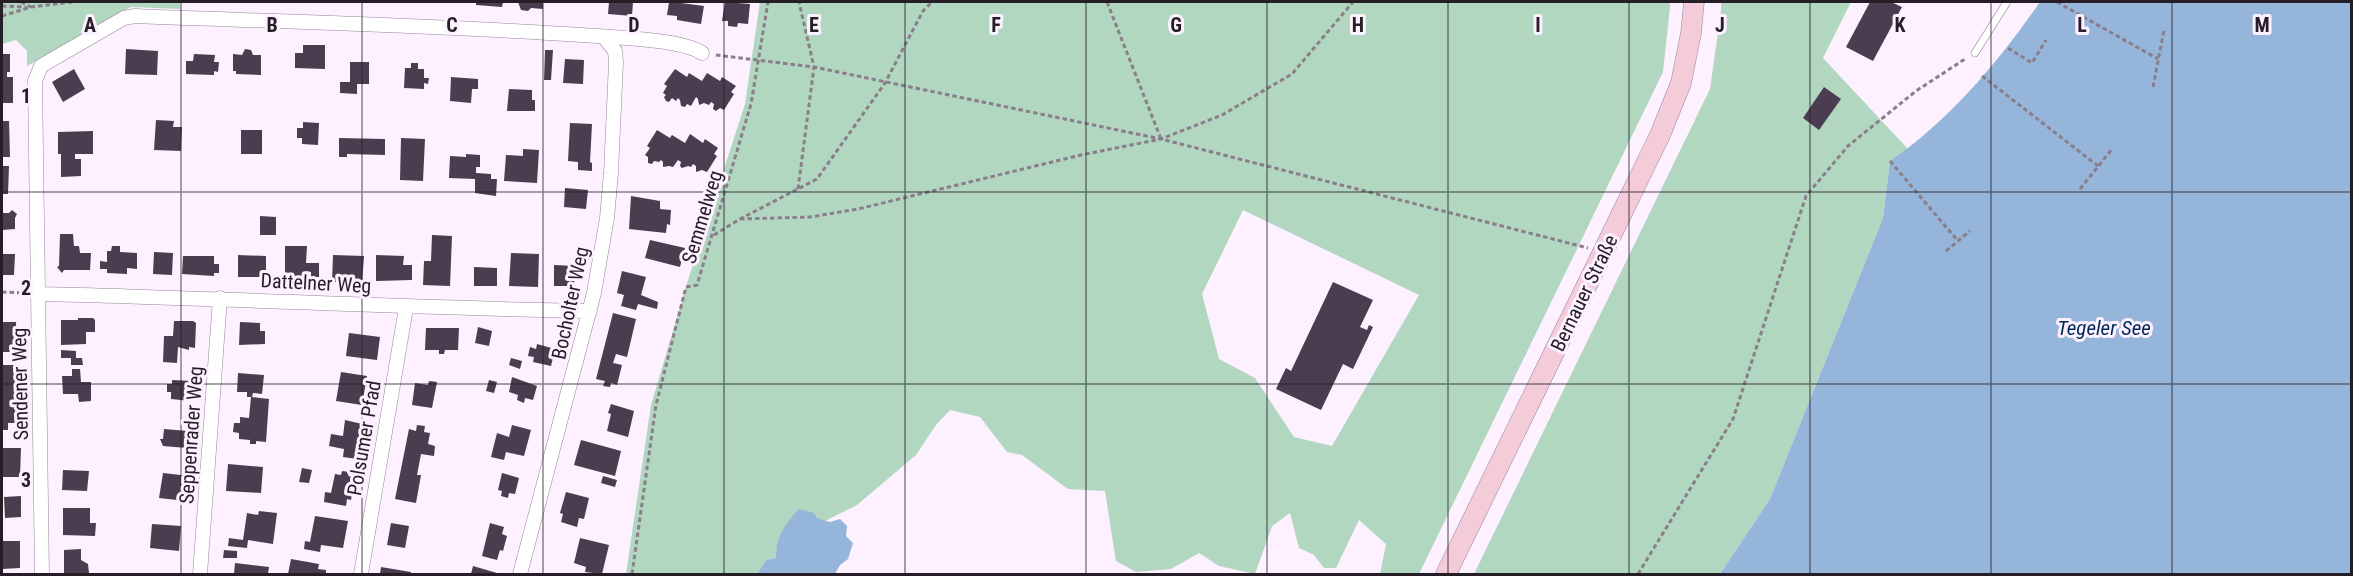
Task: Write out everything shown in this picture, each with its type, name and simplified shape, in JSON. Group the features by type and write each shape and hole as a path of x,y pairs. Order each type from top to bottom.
{"main road":[{"name":"Bernauer Straße","path":"1446,574 1660,135 1683,74 1694,2"}],"street":[{"name":"Sendener Weg","path":"42,574 35,81 41,66 127,16 504,30 693,46 702,53"},
{"name":"Bocholter Weg","path":"520,574 590,311 607,219 616,62 615,51 604,37"},
{"name":"Dattelner Weg","path":"39,294 220,297 406,308 590,311"},
{"name":"Seppenrader Weg","path":"200,574 220,297"},
{"name":"Polsumer Pfad","path":"361,574 406,308"}],"lane":[{"path":"1975,52 2007,2"}],"path":[{"path":"21,2 30,8"},
{"path":"2,16 30,8 72,2"},
{"name":"Semmelweg","path":"632,574 656,405 686,287 697,285 751,104 768,2"},
{"path":"798,189 814,67 799,2"},
{"path":"712,236 817,179 885,83 923,10 932,2"},
{"path":"1107,2 1161,139"},
{"path":"740,219 810,217 858,209 1081,155 1161,139 1222,115 1292,74 1353,2"},
{"path":"2057,2 2158,59"},
{"path":"2,6 30,8"},
{"path":"2153,87 2164,30"},
{"path":"2008,48 2032,63 2046,40"},
{"path":"1638,574 1733,419 1806,196 1848,146 1916,91 1975,52"},
{"path":"702,53 814,67 1161,139 1585,247"},
{"path":"1982,76 2098,166"},
{"path":"2079,189 2113,148"},
{"path":"1890,161 1958,241"},
{"path":"1946,251 1970,231"},
{"path":"2,292 39,294"}],"green space":[{"path":"2,2 180,2 180,9 131,7 27,66 27,51 16,40 2,44"},
{"path":"760,2 1670,2 1663,72 1419,574 1380,574 1386,544 1359,520 1336,568 1324,568 1314,555 1299,548 1290,513 1272,526 1255,574 1219,566 1199,553 1171,569 1136,572 1116,561 1105,491 1068,489 1022,455 1007,452 980,417 950,410 936,425 916,455 857,505 825,521 817,518 776,549 776,558 766,560 757,574 626,574 651,405 688,280 745,104","holes":["1243,210 1419,295 1332,446 1294,437 1255,378 1219,359 1202,294"]},
{"path":"1721,2 1851,2 1823,58 1908,149 1890,161 1883,218 1770,499 1720,574 1474,574 1710,89"}],"water":[{"name":"Tegeler See","path":"2040,2 2351,2 2351,574 1720,574 1770,499 1883,218 1890,161 1933,127 1972,88"},
{"path":"799,509 814,513 817,518 830,522 840,519 847,526 846,536 853,543 848,559 840,565 835,574 757,574 766,560 776,558 782,531"}],"building":[{"path":"476,2 503,2 502,7 476,5"},
{"path":"518,2 543,2 543,9 521,10"},
{"path":"609,2 633,2 632,16 608,14"},
{"path":"669,2 704,6 701,24 677,20 677,16 667,15"},
{"path":"725,2 750,4 748,24 738,23 737,27 728,26 728,21 722,21"},
{"path":"1870,2 1891,2 1902,7 1873,61 1846,47"},
{"path":"303,45 325,45 325,69 295,68 295,53 303,53"},
{"path":"126,49 158,51 157,75 125,74"},
{"path":"245,49 251,50 253,55 261,55 261,75 236,74 236,71 233,71 233,54 242,55"},
{"path":"545,50 553,50 551,80 544,80"},
{"path":"2,54 10,54 10,72 7,72 7,77 13,77 13,103 2,103"},
{"path":"194,54 215,55 214,62 219,62 218,72 214,71 214,75 186,74 186,61 193,61"},
{"path":"565,59 584,60 583,84 563,83"},
{"path":"350,62 369,62 369,84 357,84 357,94 340,93 340,82 350,82"},
{"path":"411,63 418,63 418,69 424,69 424,78 429,78 428,84 424,83 424,89 404,88 405,68 411,68"},
{"path":"74,69 85,89 63,102 52,82"},
{"path":"675,69 687,77 689,73 702,81 707,73 720,81 722,77 736,86 731,92 734,94 724,110 720,108 716,111 711,102 709,105 704,103 699,105 696,97 691,106 687,104 685,107 681,106 678,98 676,101 672,98 669,102 666,101 664,97 666,95 663,93 667,86 664,84"},
{"path":"451,77 478,79 478,89 472,89 471,103 450,101"},
{"path":"1824,87 1841,99 1819,130 1803,118"},
{"path":"509,89 532,90 535,111 507,111"},
{"path":"156,120 174,121 173,127 182,127 181,151 154,150"},
{"path":"2,121 9,121 10,157 2,157"},
{"path":"303,122 319,123 318,145 302,144 302,138 297,138 297,128 303,128"},
{"path":"570,123 592,124 590,162 592,171 578,170 578,162 568,161"},
{"path":"241,130 262,130 262,154 241,154"},
{"path":"657,130 685,143 690,134 703,143 705,139 718,148 714,154 717,156 707,172 702,170 696,172 696,166 693,164 691,167 682,168 678,160 673,167 663,167 661,160 654,161 652,164 648,163 648,157 645,155 650,148 647,146"},
{"path":"93,131 93,154 75,154 75,159 81,159 81,176 61,177 58,132"},
{"path":"339,138 385,139 385,155 347,154 347,157 339,157"},
{"path":"401,138 425,139 423,181 400,180"},
{"path":"523,149 539,150 537,183 504,181 506,155 523,156"},
{"path":"466,154 480,155 480,167 476,167 476,173 491,174 491,179 497,179 496,196 475,193 475,179 449,178 450,156 466,157"},
{"path":"2,166 9,166 8,194 2,194"},
{"path":"565,188 588,190 586,209 564,207"},
{"path":"631,196 660,201 660,209 671,210 670,225 667,224 666,233 629,229"},
{"path":"12,210 17,214 15,229 2,230 2,213 9,213"},
{"path":"260,216 276,217 276,235 260,235"},
{"path":"60,234 73,234 74,246 79,246 80,253 91,253 90,270 64,270 62,273 57,267 59,266"},
{"path":"432,235 452,236 450,286 423,285 424,261 431,261"},
{"path":"650,240 685,248 680,267 645,258"},
{"path":"112,246 120,246 120,252 137,253 137,269 127,268 127,274 107,273 107,269 100,269 100,261 107,262 107,251 111,251"},
{"path":"285,246 307,246 306,263 319,263 319,277 311,277 311,272 306,271 306,279 285,278"},
{"path":"154,252 173,253 172,275 153,274"},
{"path":"511,253 539,254 538,287 509,286"},
{"path":"2,254 15,254 14,275 2,275"},
{"path":"238,255 266,256 266,273 260,273 260,277 238,277"},
{"path":"333,255 364,256 362,283 332,282"},
{"path":"376,255 404,256 403,265 412,265 412,280 376,281"},
{"path":"183,256 214,256 214,264 219,264 219,273 214,273 214,276 182,274"},
{"path":"554,265 575,266 574,286 554,286"},
{"path":"474,267 497,268 497,286 474,286"},
{"path":"622,271 646,277 641,295 658,302 657,309 638,304 636,310 621,306 624,295 617,293"},
{"path":"1333,282 1373,300 1360,327 1367,330 1369,325 1373,327 1353,369 1343,364 1321,410 1276,389 1286,368 1291,371"},
{"path":"613,313 636,319 627,357 616,354 613,363 622,365 617,385 611,383 610,387 603,386 605,381 596,379"},
{"path":"78,318 93,318 95,332 86,332 86,344 61,345 61,320 78,320"},
{"path":"174,321 196,323 195,348 189,347 189,350 178,347 177,363 163,362 164,336 173,336"},
{"path":"2,322 16,322 17,352 2,352"},
{"path":"240,322 260,323 260,331 265,331 265,344 239,345"},
{"path":"478,327 492,331 489,346 475,343"},
{"path":"426,328 459,328 458,350 445,350 444,354 439,354 439,350 425,350"},
{"path":"349,333 380,337 377,360 346,356"},
{"path":"537,344 555,349 551,366 533,362 534,357 528,356 530,347 536,349"},
{"path":"61,350 76,351 76,358 82,358 83,365 71,365 71,358 61,358"},
{"path":"511,358 522,361 520,369 509,365"},
{"path":"2,365 17,365 18,423 8,423 8,430 2,430"},
{"path":"72,369 80,369 81,382 91,382 91,401 79,402 78,394 63,394 62,376 72,376"},
{"path":"341,372 367,376 362,405 336,401"},
{"path":"238,373 264,375 262,394 253,393 252,397 269,399 266,442 256,441 256,444 250,444 250,440 239,439 239,433 233,432 234,423 240,423 240,417 249,418 251,397 247,397 247,392 237,392"},
{"path":"512,377 537,386 533,400 525,398 524,403 517,400 518,395 509,392"},
{"path":"172,380 192,381 191,401 171,399 171,392 167,392 167,384 172,384"},
{"path":"489,380 497,382 494,393 486,391"},
{"path":"429,381 437,382 432,408 412,405 415,383 428,385"},
{"path":"611,404 634,411 628,437 607,431"},
{"path":"345,420 362,424 357,459 343,457 344,449 329,446 331,434 343,436"},
{"path":"417,425 425,426 424,432 430,433 428,444 435,446 434,456 421,454 417,475 421,475 416,503 395,499 409,429 416,431"},
{"path":"512,425 531,430 524,456 506,452 504,460 491,457 497,433 509,437"},
{"path":"164,429 188,431 187,448 163,446 160,439 163,439"},
{"path":"581,440 621,451 615,476 574,465"},
{"path":"2,448 21,448 20,477 2,477"},
{"path":"228,464 263,467 261,493 226,491"},
{"path":"302,468 312,470 309,483 299,482"},
{"path":"63,470 89,471 87,491 62,490"},
{"path":"342,471 349,472 348,476 355,477 351,500 347,499 346,506 324,502 325,492 331,493 335,474 341,475"},
{"path":"163,473 189,476 186,501 159,498"},
{"path":"502,473 519,478 515,494 509,493 508,498 501,496 502,491 498,490"},
{"path":"603,476 617,480 615,487 601,483"},
{"path":"566,492 589,498 584,519 579,518 577,527 561,522 563,514 560,513"},
{"path":"21,496 21,517 5,518 4,497"},
{"path":"63,508 90,508 90,523 96,523 95,536 63,535"},
{"path":"259,511 277,513 273,544 248,540 247,548 228,546 229,538 243,540 247,513 258,515"},
{"path":"315,516 348,521 343,548 321,545 320,552 304,549 305,541 310,542"},
{"path":"391,523 409,526 405,548 387,545"},
{"path":"490,523 504,527 502,534 507,536 503,551 500,550 497,560 482,556"},
{"path":"152,524 181,526 179,551 150,548"},
{"path":"580,538 609,545 602,574 585,572 586,567 574,563"},
{"path":"2,541 20,541 20,568 2,569"},
{"path":"81,549 81,560 88,564 89,573 64,574 64,550"},
{"path":"224,550 237,551 237,558 223,558"},
{"path":"291,559 319,564 318,569 326,570 326,574 288,574"},
{"path":"235,563 269,567 268,574 234,574"},
{"path":"473,566 497,573 497,574 471,574"},
{"path":"381,567 411,572 411,574 380,574"}]}
